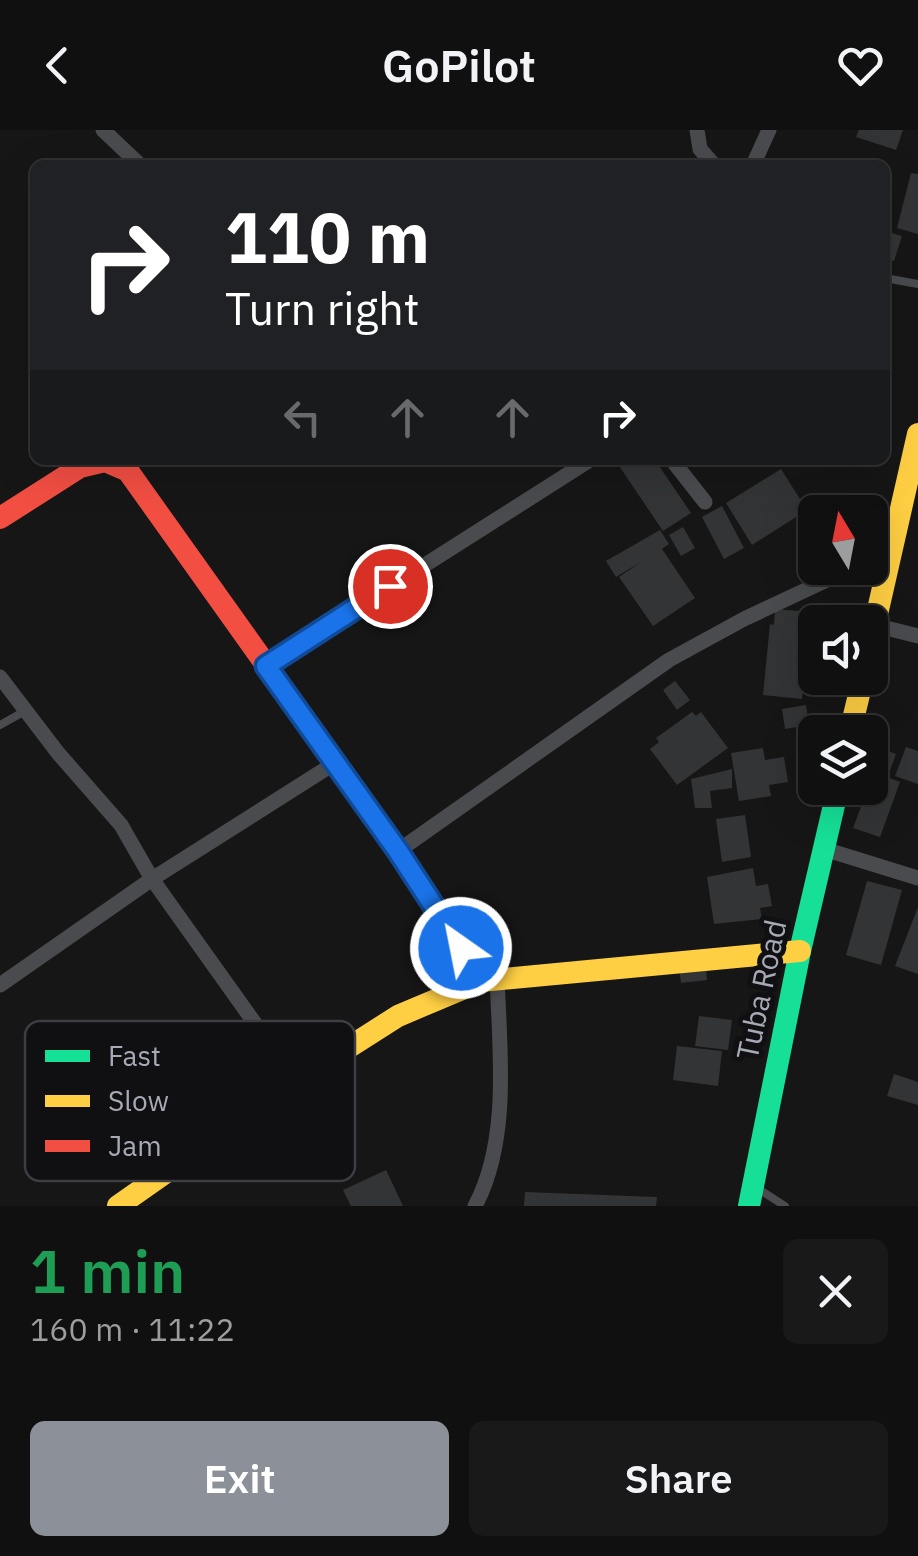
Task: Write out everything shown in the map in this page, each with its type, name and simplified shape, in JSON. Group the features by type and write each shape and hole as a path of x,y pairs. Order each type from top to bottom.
{"street":[{"path":"103,130 135,160"},
{"path":"697,130 700,149 710,160"},
{"path":"756,160 768,130"},
{"path":"879,605 918,434"},
{"path":"0,518 86,465"},
{"path":"113,465 128,471 489,980 502,1084 488,1182 476,1206"},
{"path":"266,666 582,465"},
{"path":"676,465 705,502"},
{"path":"398,851 669,660 844,572 889,565"},
{"path":"888,635 918,636"},
{"path":"0,678 121,825 152,879 253,1021"},
{"path":"0,985 152,879 336,763"},
{"name":"Tuba Road","path":"751,1196 800,950 834,805"},
{"path":"824,849 918,878"},
{"path":"355,1043 398,1016 489,980 800,950"},
{"path":"118,1206 154,1181"}],"lane":[{"path":"890,279 918,284"},
{"path":"0,725 26,710"},
{"path":"751,1196 786,1206"}],"building":[{"path":"859,130 903,130 896,150 856,137"},
{"path":"911,173 918,174 918,234 897,228"},
{"path":"890,232 902,236 894,261 890,260"},
{"path":"618,465 658,465 691,513 663,531"},
{"path":"781,469 798,496 798,516 752,545 726,503"},
{"path":"722,506 744,548 724,559 702,517"},
{"path":"683,527 695,548 681,556 669,535"},
{"path":"660,530 669,544 662,549 695,598 653,626 619,577 642,561 616,577 606,561"},
{"path":"775,609 798,611 798,695 802,695 802,699 763,695 770,624 774,625"},
{"path":"675,681 690,700 677,710 663,690"},
{"path":"806,705 808,715 798,715 798,727 785,729 782,709"},
{"path":"692,712 696,716 701,712 728,748 677,785 650,749 659,742 656,738"},
{"path":"906,747 918,751 918,784 895,776"},
{"path":"763,748 765,760 784,757 788,782 769,785 771,796 739,801 731,753"},
{"path":"888,751 896,754 888,776"},
{"path":"732,769 732,788 710,791 712,808 695,808 691,779"},
{"path":"888,777 900,782 880,837 853,828 862,805 888,805"},
{"path":"745,815 751,857 722,862 716,819"},
{"path":"753,868 756,886 768,884 772,906 760,908 762,919 714,924 707,877"},
{"path":"867,881 902,890 881,965 846,955"},
{"path":"918,907 918,974 895,966"},
{"path":"706,964 707,980 681,983 679,967"},
{"path":"699,1016 732,1020 728,1050 695,1046"},
{"path":"677,1046 722,1051 718,1086 673,1080"},
{"path":"894,1074 918,1082 918,1105 887,1096"},
{"path":"386,1170 403,1206 351,1206 343,1190"},
{"path":"525,1192 657,1197 656,1206 524,1206"}],"traffic: fast":[{"path":"331,756 398,851 481,981"},
{"path":"749,1206 800,951 834,805"}],"traffic: slow":[{"path":"879,605 918,434"},
{"path":"854,715 859,695"},
{"path":"355,1043 398,1016 481,981 800,951"},
{"path":"118,1206 154,1181"}],"traffic: jam":[{"path":"0,518 88,465"},
{"path":"114,465 128,471 331,756"}],"route":[{"path":"390,586 266,666 398,851 461,948"}]}
